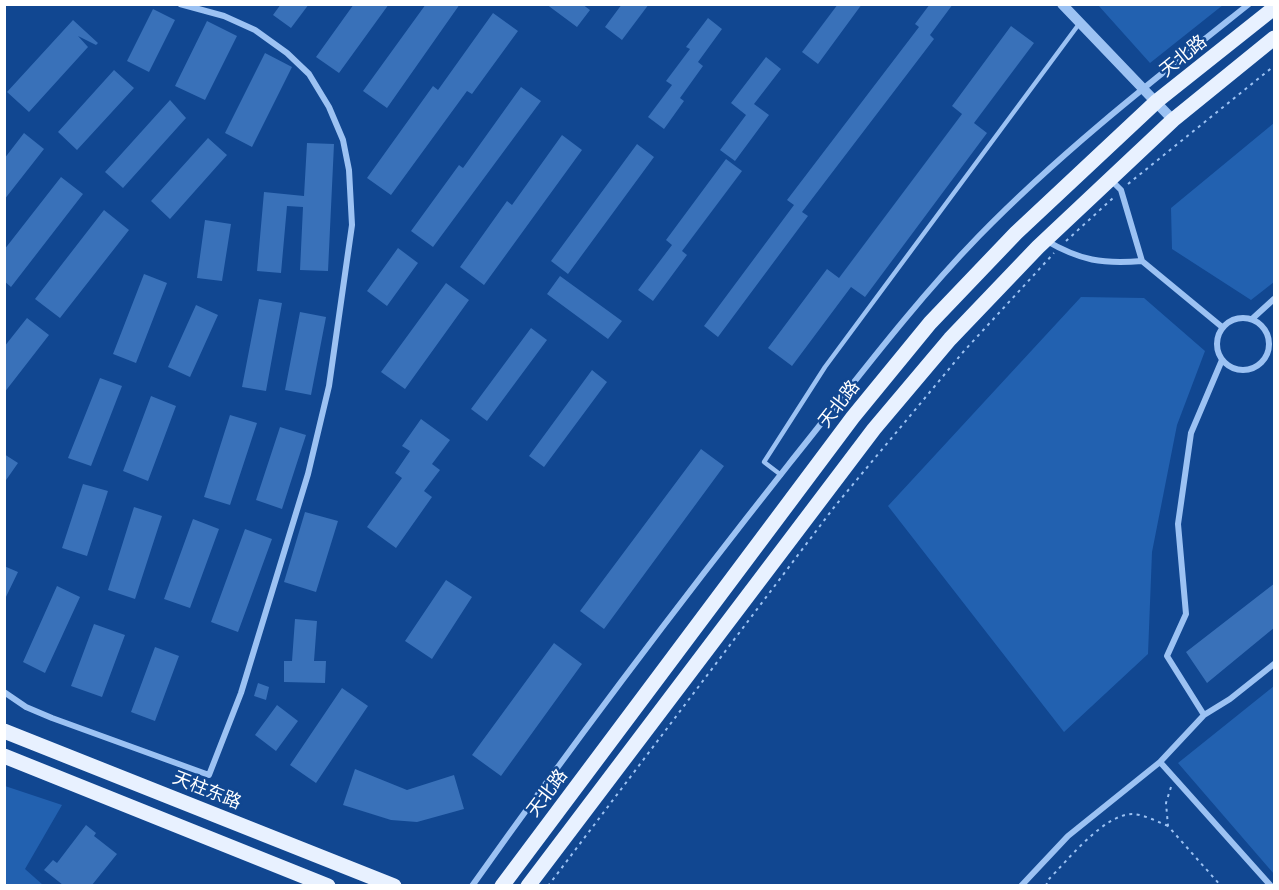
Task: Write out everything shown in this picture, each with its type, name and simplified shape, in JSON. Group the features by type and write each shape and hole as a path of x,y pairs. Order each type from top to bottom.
{"main road":[{"name":"天北路","path":"502,885 853,417 930,322 1016,233 1157,101 1275,8"},
{"path":"528,885 874,429 950,339 1045,240 1115,185 1173,120 1275,38"},
{"name":"天柱东路","path":"4,731 394,885"},
{"path":"4,756 328,885"}],"street":[{"path":"4,692 26,707 52,718 209,775 241,693 308,474 329,386 352,225 349,170 343,140 329,107 309,74 287,53 255,30 224,15 180,4"},
{"path":"1062,4 1173,120"},
{"path":"472,885 682,599 902,322 978,237 1039,178 1143,89 1249,4"},
{"path":"1115,185 1142,261 1222,327"},
{"path":"1045,240 1092,261 1142,261"},
{"path":"1252,319 1275,299"},
{"path":"1245,317 1252,319 1260,323 1267,332 1268,353 1263,361 1251,369 1238,370 1222,360 1216,345 1218,335 1222,327 1233,319 1245,317"},
{"path":"1204,715 1167,656 1186,614 1178,524 1191,433 1222,360"},
{"path":"1021,885 1068,836 1160,762 1204,715 1230,699 1275,664"},
{"path":"1160,762 1271,885"}],"lane":[{"path":"781,475 764,462 825,367 1080,23"}],"path":[{"path":"548,885 836,506 964,351 1115,185 1275,66"},
{"path":"1168,826 1166,803 1173,778"},
{"path":"1045,885 1094,834 1116,817 1134,814 1168,826 1221,885"}],"shaded area":[{"path":"1098,5 1223,5 1150,63"},
{"path":"1274,123 1274,282 1251,300 1172,249 1171,208"},
{"path":"1081,297 1144,298 1205,351 1177,425 1152,552 1148,654 1064,732 888,506"},
{"path":"1274,686 1274,874 1178,763"},
{"path":"5,786 62,805 25,869 43,885 5,885"}],"building":[{"path":"281,4 309,4 291,28 273,15"},
{"path":"354,4 389,4 339,73 316,57"},
{"path":"426,4 460,4 387,108 363,91"},
{"path":"546,4 582,4 590,10 577,27"},
{"path":"622,4 649,4 622,40 605,27"},
{"path":"838,4 862,4 818,64 802,52"},
{"path":"930,4 953,4 930,35 934,39 802,212 808,216 718,337 704,326 794,205 787,200 919,27 915,24"},
{"path":"153,9 175,20 149,72 127,61"},
{"path":"493,13 518,31 472,94 467,91 391,195 367,178 433,86 438,90"},
{"path":"708,18 722,29 698,62 703,66 680,98 684,101 664,129 648,117 672,85 666,81 690,49 686,47"},
{"path":"73,20 98,43 96,45 78,36 88,47 29,112 7,92"},
{"path":"207,21 237,36 205,100 175,86"},
{"path":"1011,26 1034,43 974,123 987,133 865,297 851,287 792,366 768,348 827,269 839,278 962,114 952,106"},
{"path":"265,53 292,67 252,147 225,133"},
{"path":"766,57 781,69 754,104 769,115 735,161 720,150 746,115 731,103"},
{"path":"114,70 134,88 77,150 58,132"},
{"path":"521,87 541,101 433,247 411,231 459,165 463,168"},
{"path":"170,100 186,118 123,188 105,172"},
{"path":"24,133 44,149 4,200 4,159"},
{"path":"562,135 582,150 484,285 460,267 507,201 512,205"},
{"path":"208,138 227,155 170,219 151,201"},
{"path":"307,143 334,144 328,271 300,270 303,207 287,206 281,273 257,271 264,192 304,196"},
{"path":"637,144 654,157 568,274 551,261"},
{"path":"726,159 742,171 682,251 687,255 653,301 638,290 672,245 666,240"},
{"path":"61,177 83,194 11,287 4,281 4,250"},
{"path":"104,210 129,230 60,318 35,299"},
{"path":"205,220 231,224 222,281 197,278"},
{"path":"398,248 418,263 387,306 367,291"},
{"path":"144,274 167,283 136,363 113,354"},
{"path":"560,276 622,321 608,339 547,294"},
{"path":"446,283 469,300 405,389 381,372"},
{"path":"259,299 282,303 266,391 242,387"},
{"path":"196,305 218,315 190,377 168,367"},
{"path":"300,312 326,317 311,395 285,390"},
{"path":"27,318 49,335 4,393 4,347"},
{"path":"531,328 547,340 487,421 471,409"},
{"path":"592,370 607,382 544,467 529,456"},
{"path":"100,378 122,386 91,466 68,458"},
{"path":"151,396 176,406 148,481 123,471"},
{"path":"230,415 257,423 230,505 204,497"},
{"path":"421,419 450,440 432,464 440,470 424,491 432,497 396,548 367,527 402,478 395,473 410,451 402,446"},
{"path":"280,427 306,435 282,509 256,500"},
{"path":"701,449 724,466 604,629 580,611"},
{"path":"4,454 18,463 4,483"},
{"path":"83,484 108,491 87,556 62,548"},
{"path":"134,507 162,516 135,599 108,590"},
{"path":"305,512 338,521 316,592 284,582"},
{"path":"193,519 219,529 190,608 164,599"},
{"path":"245,529 272,539 238,632 211,622"},
{"path":"4,566 18,572 4,601"},
{"path":"446,580 472,597 432,659 405,641"},
{"path":"1275,583 1275,627 1207,683 1186,652"},
{"path":"57,586 80,597 45,673 23,662"},
{"path":"295,619 317,621 314,661 326,661 325,683 284,682 284,661 292,661"},
{"path":"94,624 125,635 102,697 71,686"},
{"path":"554,643 582,664 501,776 472,755"},
{"path":"155,647 179,656 155,721 131,712"},
{"path":"258,683 269,687 266,700 254,696"},
{"path":"342,688 368,706 316,783 290,765"},
{"path":"277,705 298,721 276,751 255,735"},
{"path":"355,769 407,790 454,775 464,809 417,822 391,820 343,805"},
{"path":"86,825 96,833 94,836 117,854 92,885 63,885 44,870 53,860 57,863"}]}
